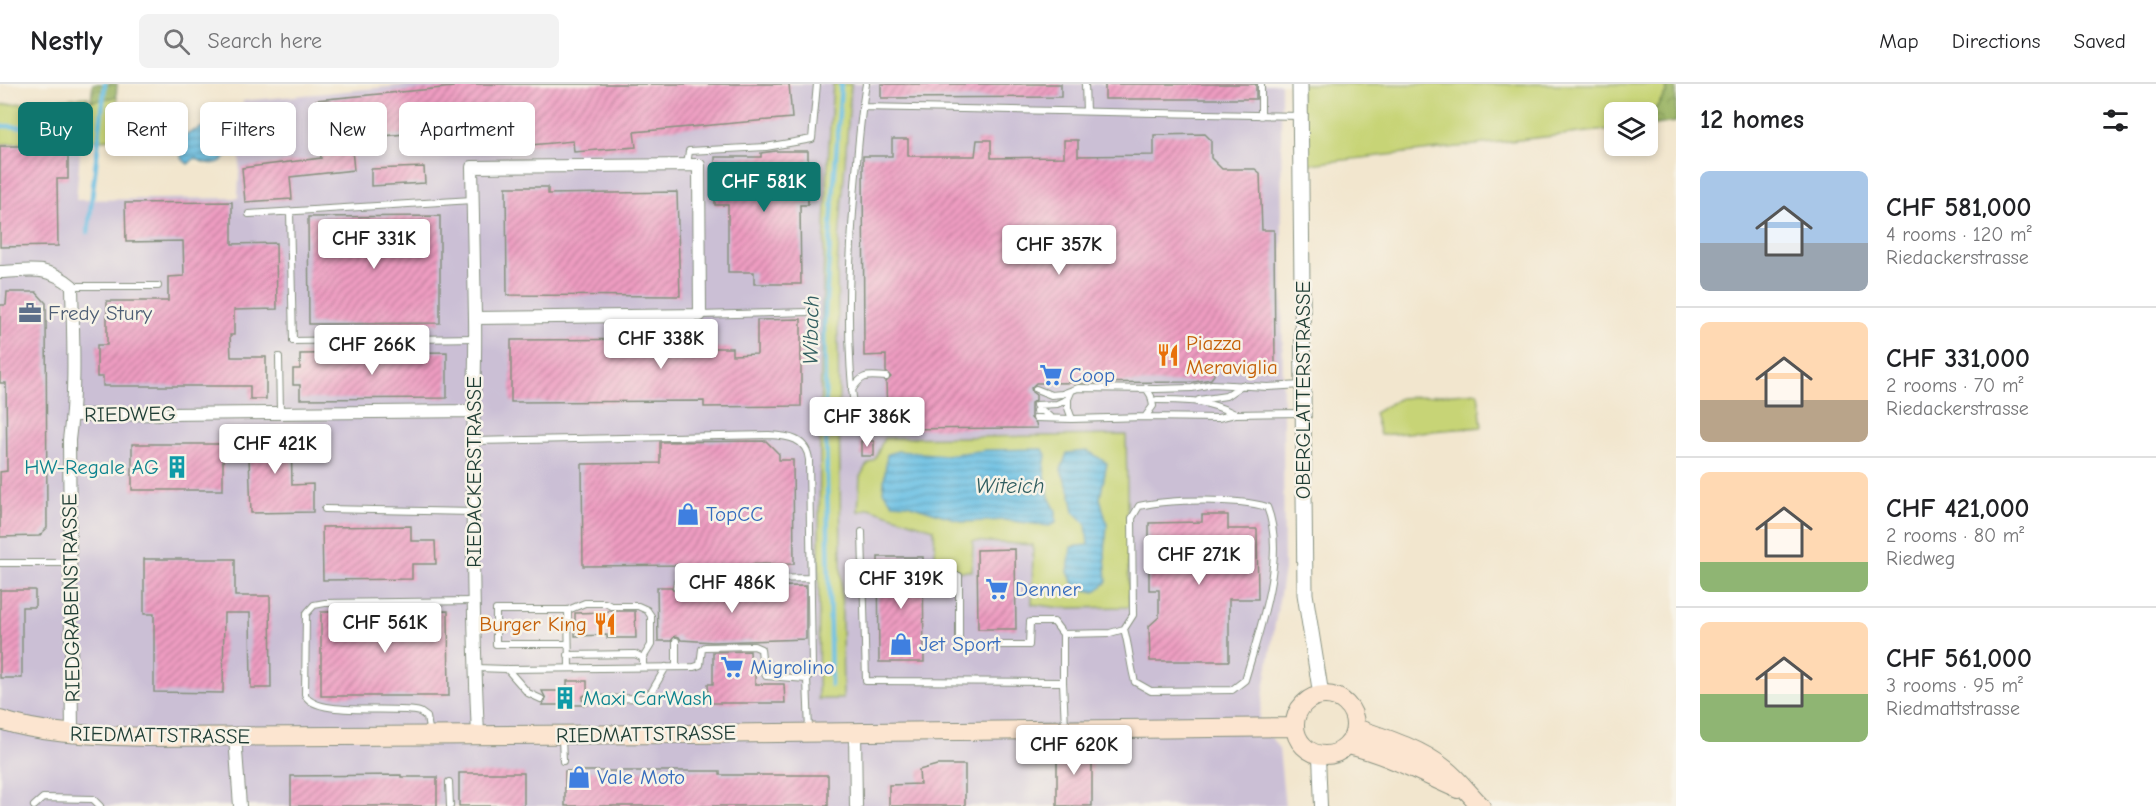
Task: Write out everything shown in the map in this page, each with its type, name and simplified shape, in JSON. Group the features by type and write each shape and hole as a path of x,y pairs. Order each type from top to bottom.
{"main road":[{"path":"1322,695 1339,698 1346,704 1352,711 1355,728 1348,745 1335,754 1319,756 1299,742 1294,727 1295,718 1305,702 1322,695"},
{"name":"RIEDMATTSTRASSE","path":"0,720 30,728 72,734 144,737 1294,727"},
{"path":"1355,728 1431,760 1445,769 1481,806"},
{"path":"1348,745 1372,750 1400,761 1466,792"}],"street":[{"name":"OBERGLATTERSTRASSE","path":"1300,84 1305,594 1322,695"},
{"name":"RIEDACKERSTRASSE","path":"478,735 473,512 475,318 472,167 687,165"},
{"path":"475,318 700,315 699,165 687,165"},
{"path":"0,272 49,271 61,276 72,286"},
{"name":"RIEDGRABENSTRASSE","path":"72,286 73,415 69,440 72,734"},
{"name":"RIEDWEG","path":"73,415 475,411"},
{"path":"855,731 856,806"},
{"path":"235,737 240,806"},
{"path":"1319,756 1321,806"}],"lane":[{"path":"687,165 689,151 766,147 812,139 817,84"},
{"path":"866,84 862,107 850,270 852,390 855,415 887,419"},
{"path":"1085,84 1086,111"},
{"path":"1261,84 1261,116"},
{"path":"862,107 1300,116"},
{"path":"249,214 473,200"},
{"path":"290,212 293,341 475,338"},
{"path":"72,286 158,286"},
{"path":"700,315 809,312"},
{"path":"279,357 280,413"},
{"path":"852,390 858,380 865,376 886,377"},
{"path":"1036,388 1051,395 1071,392 1078,388 1192,388 1212,384 1268,387 1303,385"},
{"path":"1157,400 1195,400 1226,396 1243,384"},
{"path":"1145,417 1153,406 1146,388"},
{"path":"1071,392 1068,408 1072,419"},
{"path":"1068,399 1036,411 1051,419 1218,418 1235,414 1303,413"},
{"path":"1195,400 1215,404 1235,414"},
{"path":"474,441 769,435 793,438 803,444 809,454 812,669 807,680 809,731"},
{"path":"1063,634 1110,633 1124,628 1134,615 1132,518 1140,506 1159,501 1251,502 1267,507 1271,517 1272,574 1245,680 1232,690 1151,691 1135,682 1124,628"},
{"path":"326,509 473,512"},
{"path":"862,532 866,681 1064,682"},
{"path":"0,563 71,563"},
{"path":"958,576 959,645 1029,645 1030,622 1054,622 1063,634 1065,730"},
{"path":"676,587 679,581 811,578"},
{"path":"430,735 427,717 420,712 356,710 315,705 308,700 305,694 306,614 314,605 325,603 474,601"},
{"path":"568,644 496,644 495,610 568,610 585,603 643,608 651,616 651,645 643,658 644,667"},
{"path":"568,610 569,668"},
{"path":"676,640 676,667"},
{"path":"476,668 699,666 702,649 705,646 754,646 760,647 762,651 763,669 766,676 807,680"},
{"path":"568,655 635,654 643,658"},
{"path":"587,699 644,698 652,691 666,667"},
{"path":"507,669 528,693 541,699"},
{"path":"562,735 563,761"},
{"path":"449,782 450,806"},
{"path":"34,806 44,798 93,799 100,806"}],"shaded area":[{"path":"419,84 1281,84 1284,570 1259,720 1279,749 1285,806 0,806 0,144 18,143 18,156 80,156 76,200 238,198 240,156 296,156 296,102 243,101"}],"green space":[{"path":"93,84 117,84 116,97 91,101"},
{"path":"833,84 851,84 837,267 843,699 818,699 822,314"},
{"path":"1300,84 1666,84 1667,92 1658,105 1658,102 1604,102 1604,130 1301,165"},
{"path":"1666,84 1676,84 1676,122 1658,124 1658,105 1667,92"},
{"path":"117,97 117,102 105,102 105,140 93,140 93,102 33,102"},
{"path":"18,103 18,143 0,144 0,105"},
{"path":"1478,392 1482,427 1380,435 1374,413 1400,398"},
{"path":"1126,435 1129,607 1062,608 1032,604 1033,545 973,541 972,571 936,571 934,529 869,508 858,512 860,477 866,466 875,459 884,438"}],"water":[{"path":"200,128 200,156 228,156 217,163 203,162 195,158 188,164 181,158 181,156 188,156 188,134"},
{"name":"Witeich","path":"1043,449 1046,455 1044,469 1049,497 1056,511 1056,523 1049,526 1005,520 964,522 908,504 893,503 883,491 887,454 898,451 945,455 987,450"},
{"path":"1088,451 1107,463 1100,498 1107,524 1105,554 1107,582 1095,592 1076,588 1068,572 1071,547 1088,545 1086,524 1074,512 1071,495 1061,470 1067,453"}],"building":[{"path":"789,84 792,118 634,132 636,147 574,152 573,141 535,145 535,102 399,102 399,135 387,136 387,102 316,102 316,100 453,87 453,85"},
{"path":"881,84 1061,84 1061,97 881,98"},
{"path":"1105,84 1256,84 1256,99 1105,99"},
{"path":"1205,134 1211,140 1211,158 1222,169 1255,169 1260,173 1262,230 1274,230 1275,365 1214,366 1214,375 1211,379 1194,382 1036,383 1031,388 1036,395 1036,400 1031,403 1031,418 1037,428 887,429 887,424 891,423 892,419 891,415 887,414 886,382 891,377 886,372 886,355 864,356 863,156 892,156 892,139 908,139 908,156 975,156 977,140 991,140 991,158 1064,157 1064,140 1078,140 1078,156 1154,155 1154,135"},
{"path":"0,146 18,146 18,156 68,156 68,179 57,179 58,246 0,247"},
{"path":"808,151 808,205 800,205 801,284 754,284 754,272 728,272 728,205 715,205 715,157 761,157 761,153"},
{"path":"321,156 353,156 354,170 290,177 292,199 245,202 242,168 321,158"},
{"path":"424,167 425,183 371,186 371,169"},
{"path":"506,187 548,187 548,194 677,192 680,296 507,295"},
{"path":"232,202 232,244 276,243 277,309 234,310 234,335 230,335 231,357 266,357 266,399 250,399 250,386 103,386 103,377 97,377 97,345 107,345 107,301 168,301 168,277 184,276 183,241 126,242 125,203"},
{"path":"440,216 440,323 309,324 308,217"},
{"path":"7,292 36,292 46,303 47,528 39,536 0,537 0,472 7,471 6,383 0,383 0,305 6,305"},
{"path":"801,319 801,406 704,407 704,401 511,402 511,340 689,339 689,348 732,348 732,355 757,354 757,320"},
{"path":"447,352 447,398 300,399 300,385 293,385 293,369 300,369 300,354"},
{"path":"291,429 292,485 313,484 313,512 251,513 248,430"},
{"name":"TopCC","path":"766,441 779,454 779,460 793,460 794,564 583,566 582,464 660,463 660,442"},
{"path":"861,441 874,441 874,456 861,456"},
{"name":"HW-Regale AG","path":"132,444 223,444 223,490 132,490"},
{"path":"1202,515 1228,515 1228,529 1257,529 1258,599 1229,599 1229,661 1150,661 1149,626 1159,617 1159,590 1149,590 1149,523 1202,522"},
{"path":"411,526 411,541 435,541 436,564 412,564 412,579 323,580 322,527"},
{"name":"Denner","path":"1015,549 1016,629 978,629 977,550"},
{"path":"878,557 923,557 924,662 879,662"},
{"path":"144,559 235,559 235,596 270,596 271,688 251,688 250,613 224,613 223,693 154,692 154,614 144,614"},
{"path":"806,586 806,639 713,642 681,640 675,636 671,641 658,641 657,587 671,587 676,592 680,591 681,587"},
{"path":"0,590 35,590 35,607 22,607 22,678 0,678"},
{"path":"448,611 449,696 321,696 321,612"},
{"name":"Burger King","path":"635,611 636,638 607,638 607,635 575,636 575,613"},
{"path":"750,651 751,671 755,671 755,684 784,684 785,703 709,703 708,684 713,684 713,652"},
{"name":"Maxi CarWash","path":"567,681 587,681 587,694 582,700 587,705 542,705 546,699 542,691 567,691"},
{"path":"1057,747 1092,747 1092,806 1057,806"},
{"path":"937,765 965,765 965,806 889,806 889,785 920,784 919,770"},
{"path":"565,771 720,771 720,775 828,775 828,806 565,806"},
{"path":"459,773 524,773 524,806 459,806"},
{"path":"401,775 401,777 437,777 437,806 291,806 291,776"}],"waterway":[{"path":"88,232 105,84"},
{"name":"Wibach","path":"831,685 824,327 841,84"},
{"path":"0,126 18,126"}],"place":[{"name":"Fredy Stury","path":"30,313"},
{"name":"Piazza Meraviglia","path":"1168,355"},
{"name":"Coop","path":"1051,375"},
{"name":"HW-Regale AG","path":"177,467"},
{"name":"TopCC","path":"688,514"},
{"name":"Denner","path":"997,589"},
{"name":"Burger King","path":"605,624"},
{"name":"Jet Sport","path":"901,644"},
{"name":"Migrolino","path":"732,667"},
{"name":"Maxi CarWash","path":"565,698"},
{"name":"Vale Moto","path":"579,777"}]}
